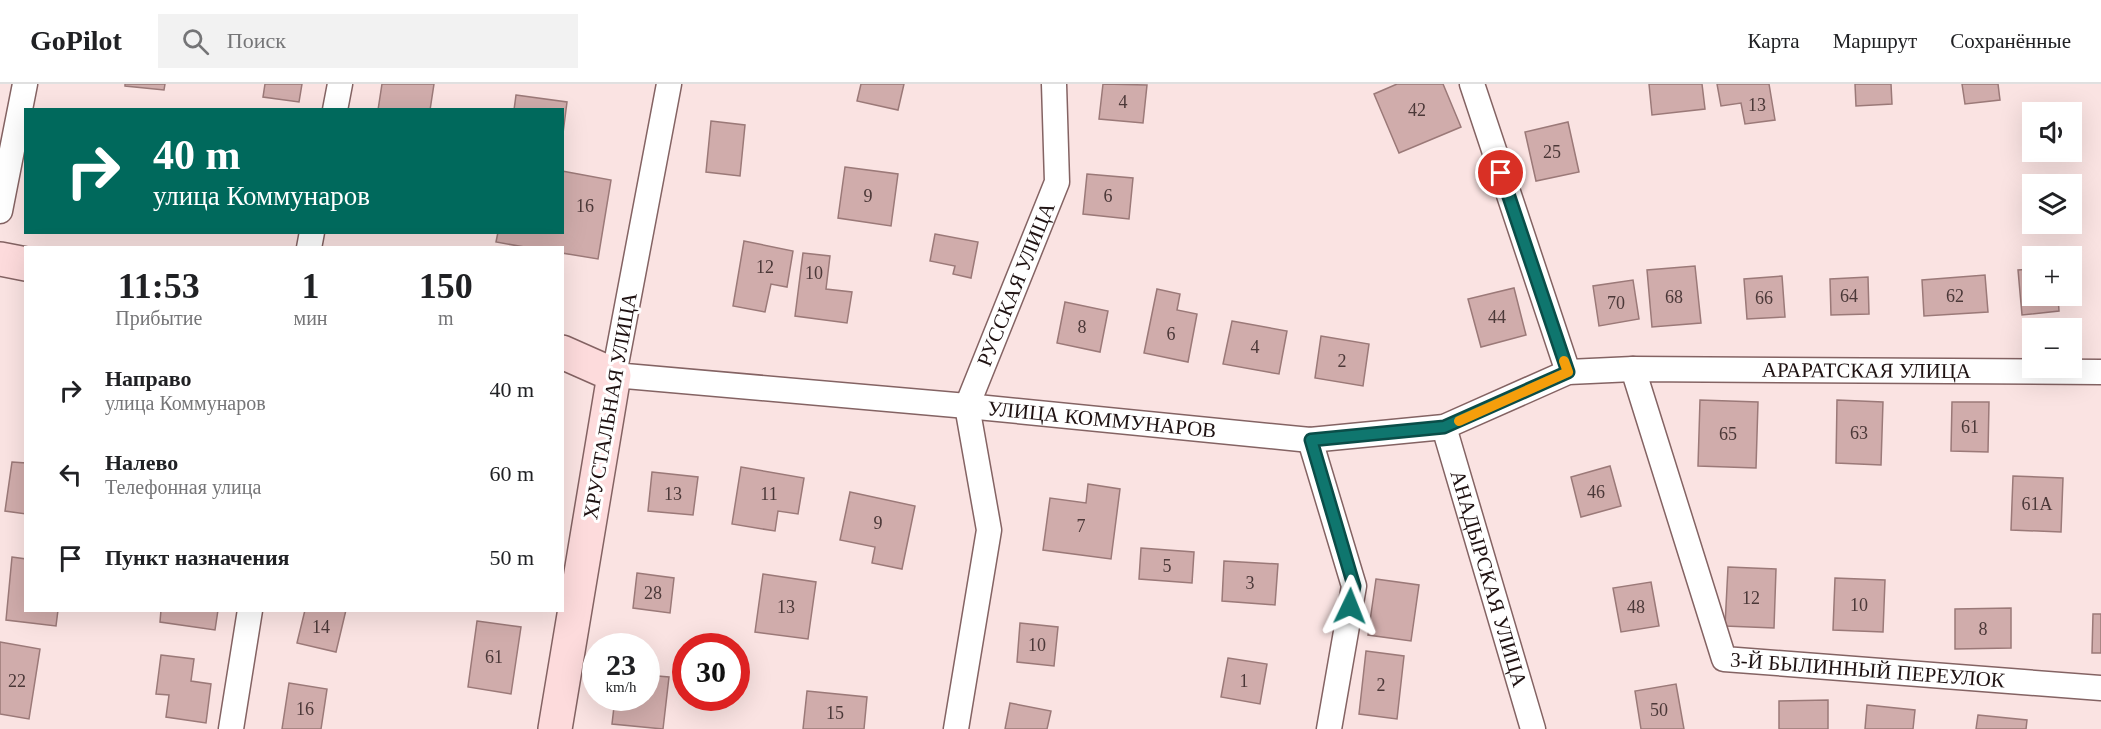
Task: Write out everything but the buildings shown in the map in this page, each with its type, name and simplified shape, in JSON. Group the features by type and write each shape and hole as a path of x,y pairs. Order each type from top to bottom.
{"street":[{"path":"0,211 25,84"},
{"path":"335,108 340,84"},
{"name":"ХРУСТАЛЬНАЯ УЛИЦА","path":"555,729 614,375 669,84"},
{"name":"РУССКАЯ УЛИЦА","path":"967,406 1057,182 1054,84"},
{"path":"1472,84 1568,372"},
{"path":"0,259 24,264"},
{"name":"УЛИЦА КОММУНАРОВ","path":"564,353 614,375 967,406 1311,440 1444,427 1568,372 1633,369"},
{"name":"АРАРАТСКАЯ УЛИЦА","path":"1633,369 2101,372"},
{"name":"3-Й БЫЛИННЫЙ ПЕРЕУЛОК","path":"1633,369 1724,659 2101,688"},
{"path":"956,729 989,530 967,406"},
{"name":"АНАДЫРСКАЯ УЛИЦА","path":"1444,427 1533,729"},
{"path":"1311,440 1354,586 1329,729"},
{"path":"231,729 250,612"}],"slow traffic":[{"path":"1459,421 1568,372 1564,361"}],"route":[{"path":"1350,606 1354,586 1311,440 1444,427 1568,372 1501,173"}]}
